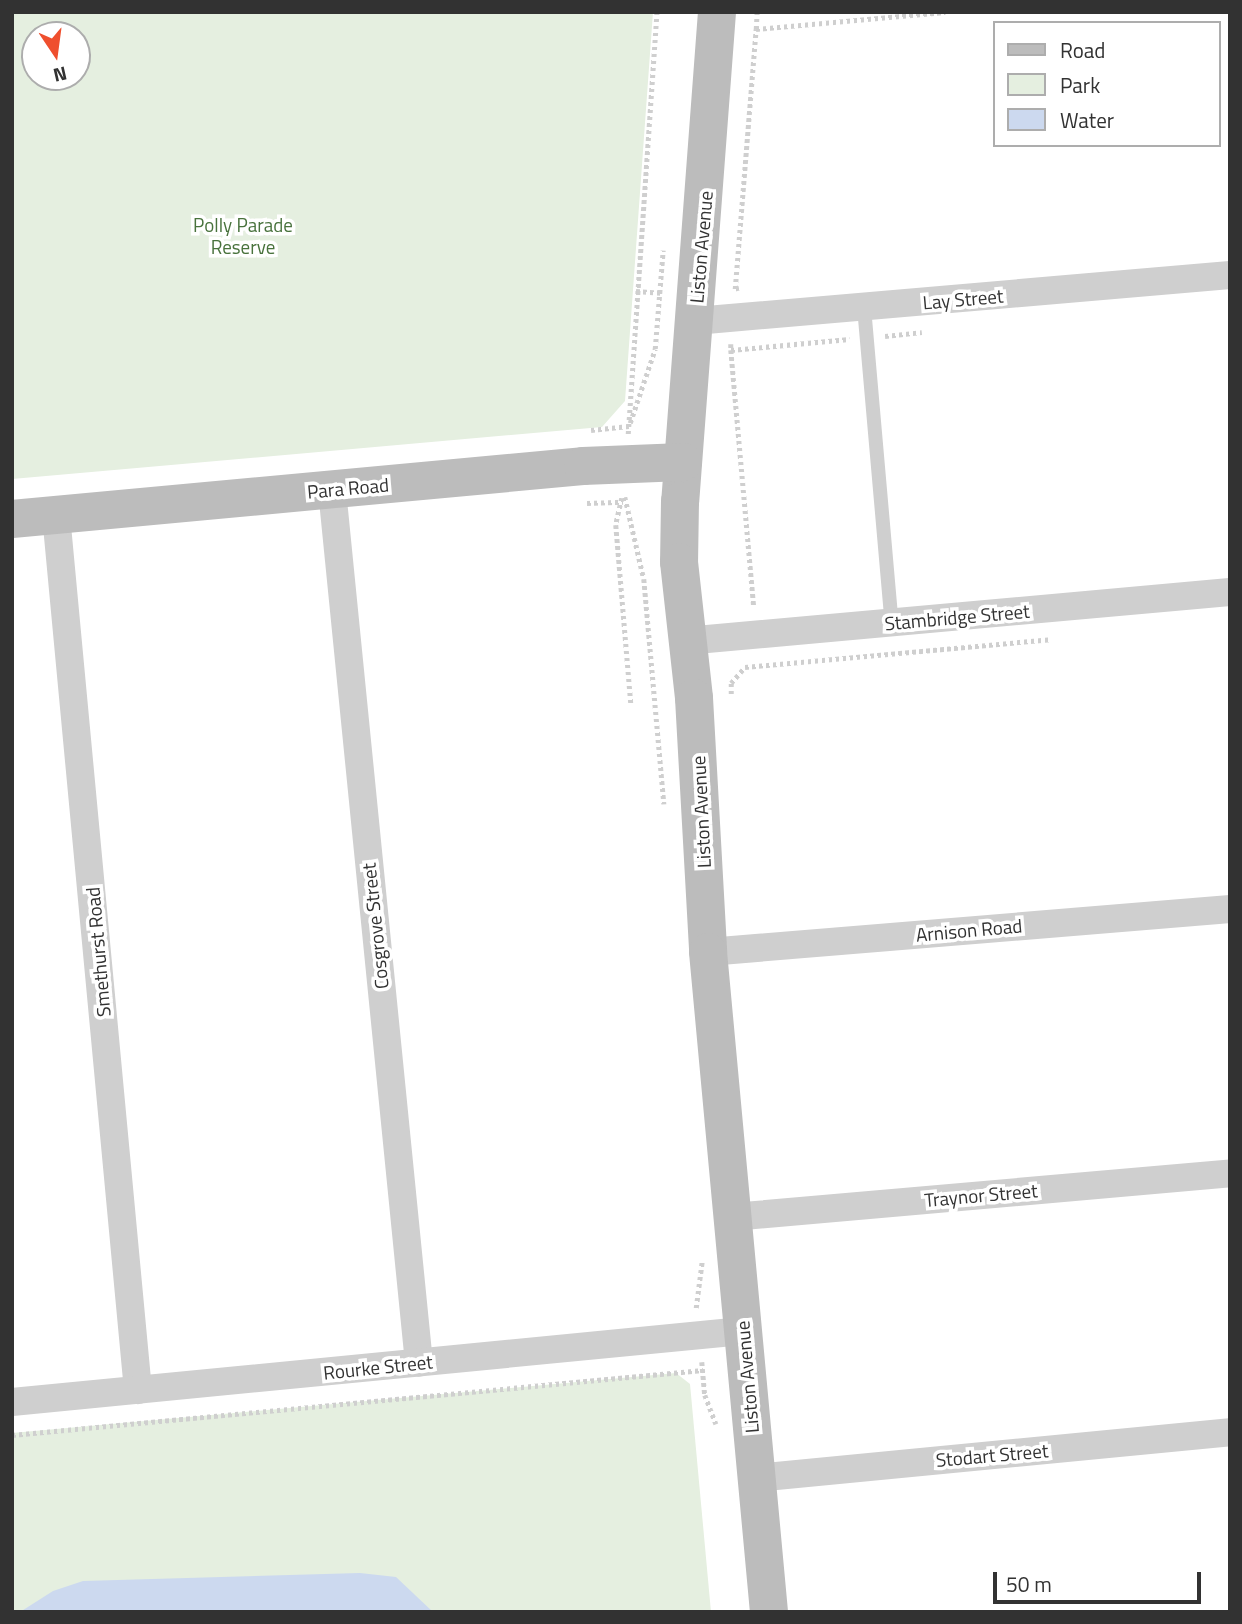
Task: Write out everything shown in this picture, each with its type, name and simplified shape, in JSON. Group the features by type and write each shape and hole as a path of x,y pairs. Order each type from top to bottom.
{"street":[{"name":"Liston Avenue","path":"717,12 679,528 685,640 694,698 708,952 769,1612"},
{"name":"Lay Street","path":"695,321 1230,275"},
{"name":"Para Road","path":"12,519 583,466 683,462"},
{"name":"Cosgrove Street","path":"332,490 419,1363"},
{"name":"Smethurst Road","path":"57,515 138,1390"},
{"name":"Stambridge Street","path":"685,640 892,624 1230,592"},
{"name":"Arnison Road","path":"708,952 1230,909"},
{"name":"Traynor Street","path":"732,1217 1230,1173"},
{"name":"Rourke Street","path":"12,1402 743,1331"},
{"name":"Stodart Street","path":"755,1478 1230,1432"}],"lane":[{"path":"864,307 892,624"}],"path":[{"path":"629,426 657,12"},
{"path":"749,287 735,289 757,12"},
{"path":"756,29 945,12"},
{"path":"629,426 655,349 664,240"},
{"path":"731,350 754,607"},
{"path":"578,431 629,426"},
{"path":"624,493 624,502 616,525 631,705"},
{"path":"587,503 624,502"},
{"path":"731,694 731,682 745,667 1064,638"},
{"path":"12,1435 703,1370"}],"green space":[{"name":"Polly Parade Reserve","path":"12,12 653,12 625,401 602,427 12,479"},
{"path":"676,1373 690,1384 711,1612 12,1612 12,1433"}],"water":[{"path":"360,1573 396,1577 433,1612 20,1612 53,1591 83,1581"}]}
